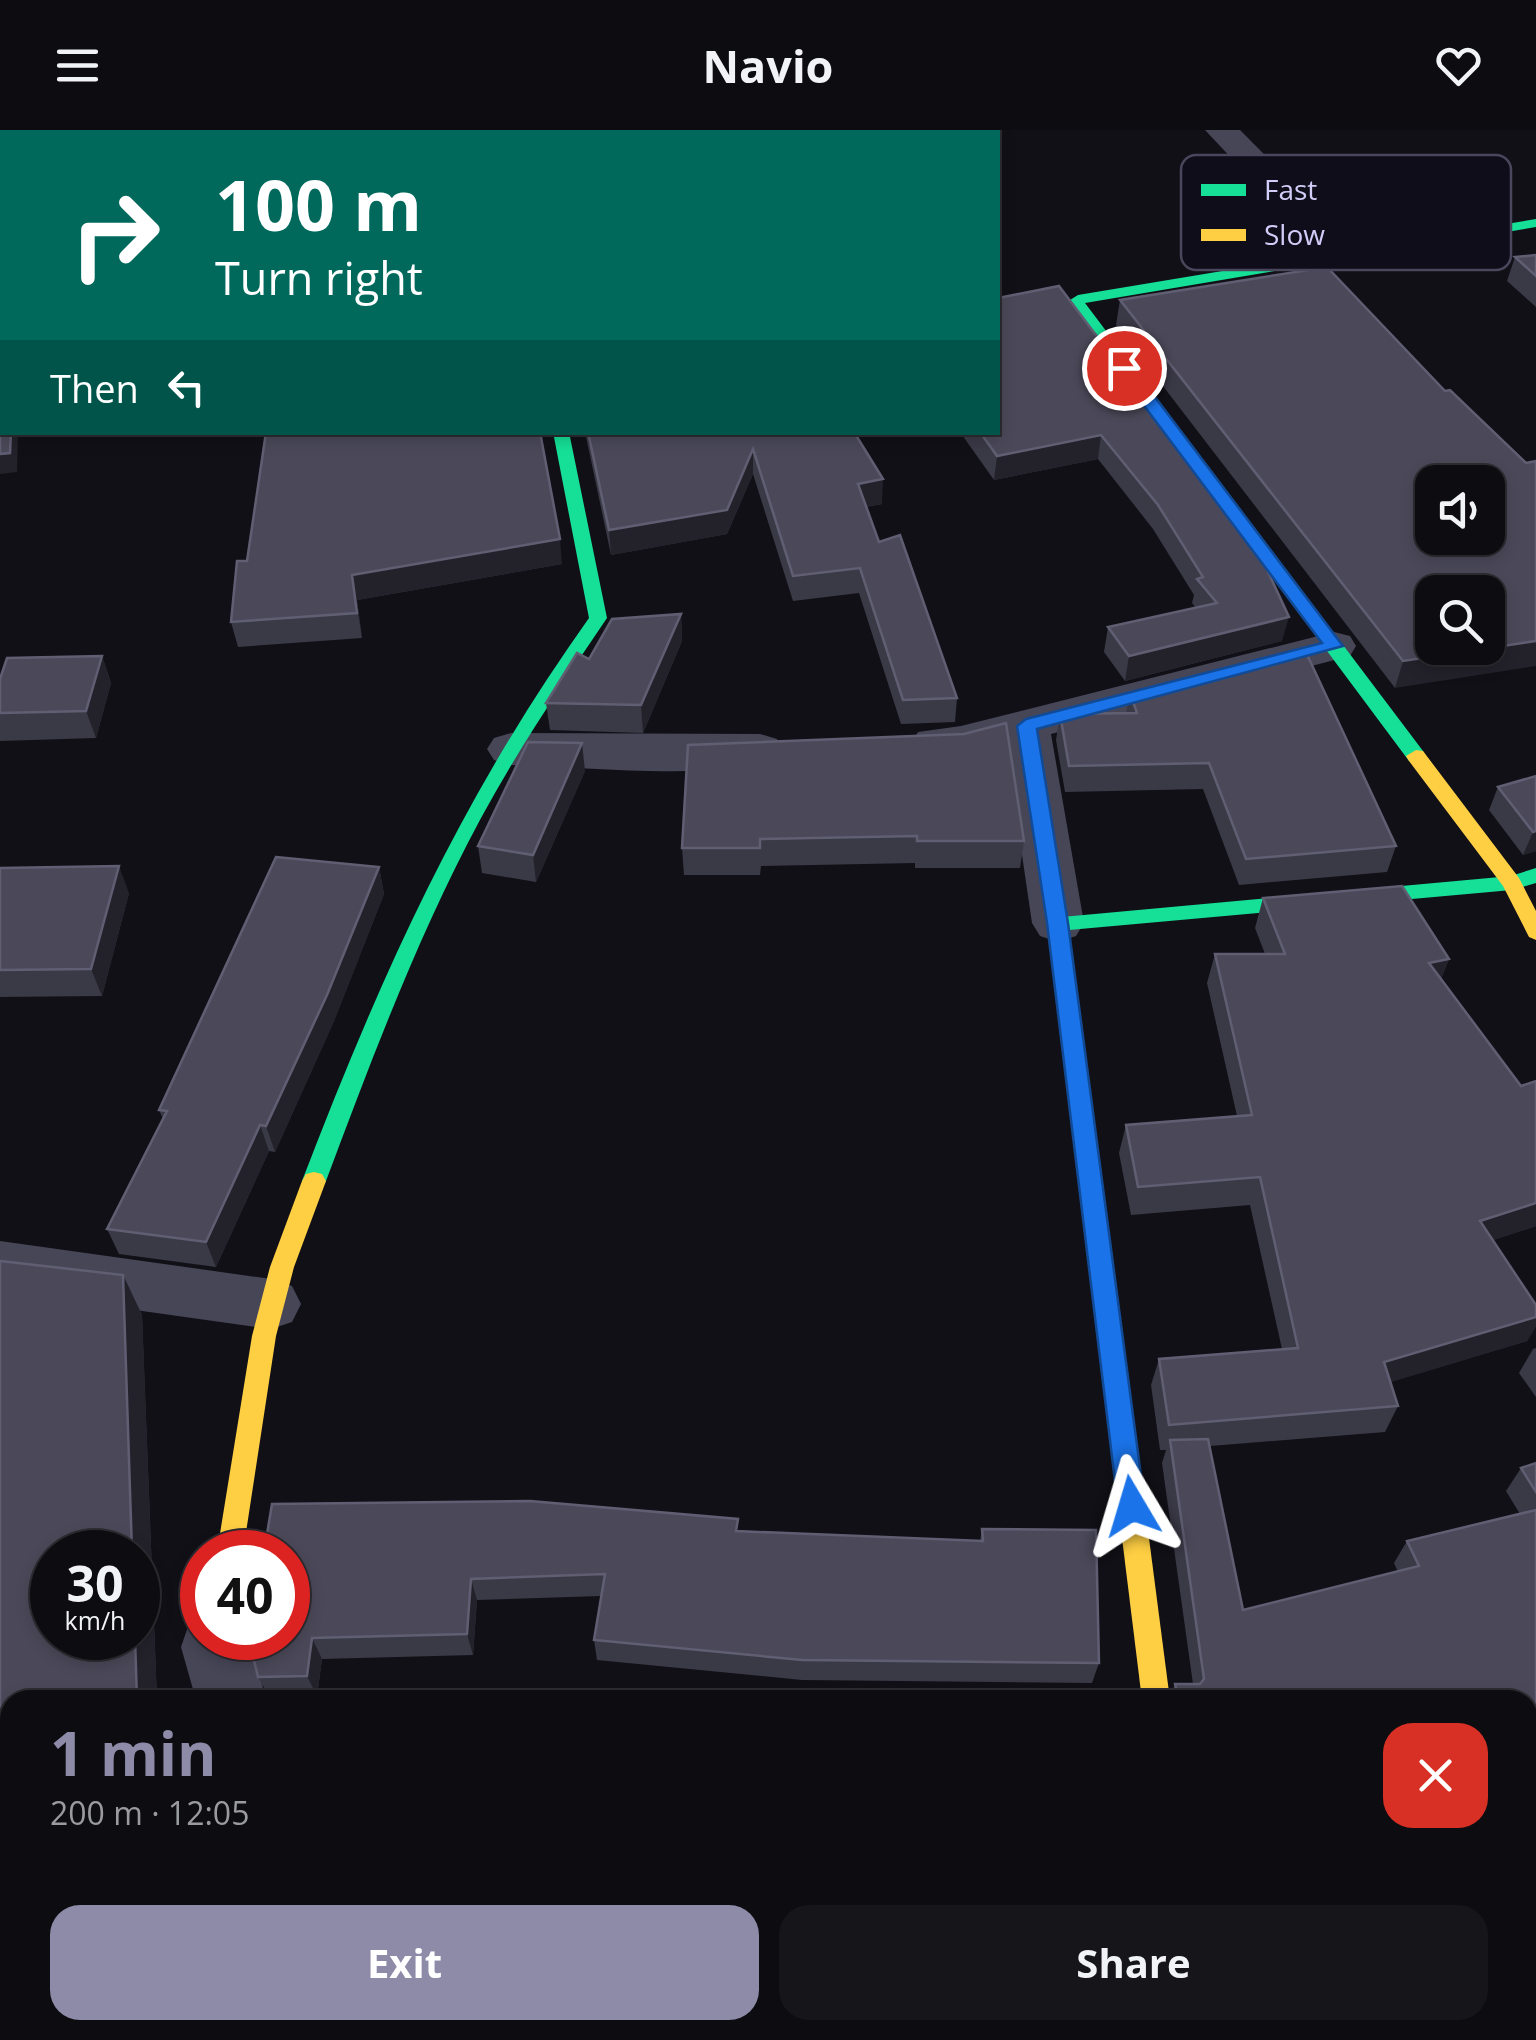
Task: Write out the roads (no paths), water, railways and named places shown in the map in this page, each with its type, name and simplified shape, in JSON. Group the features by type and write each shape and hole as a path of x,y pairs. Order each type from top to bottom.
{"street":[{"path":"1221,130 1245,155"},
{"path":"1511,227 1536,223"},
{"path":"1259,270 1086,296 1078,300 1077,306 1512,883 1536,932"},
{"path":"234,1530 271,1304 362,1045 424,898 508,748 559,666 598,618 562,435"},
{"path":"901,744 961,742 1334,646"},
{"path":"1026,726 1058,923 1155,1690"},
{"path":"508,748 663,754 802,748"},
{"path":"1058,923 1512,883 1536,875"},
{"path":"0,1266 271,1304"},
{"path":"219,1660 228,1690"}]}
